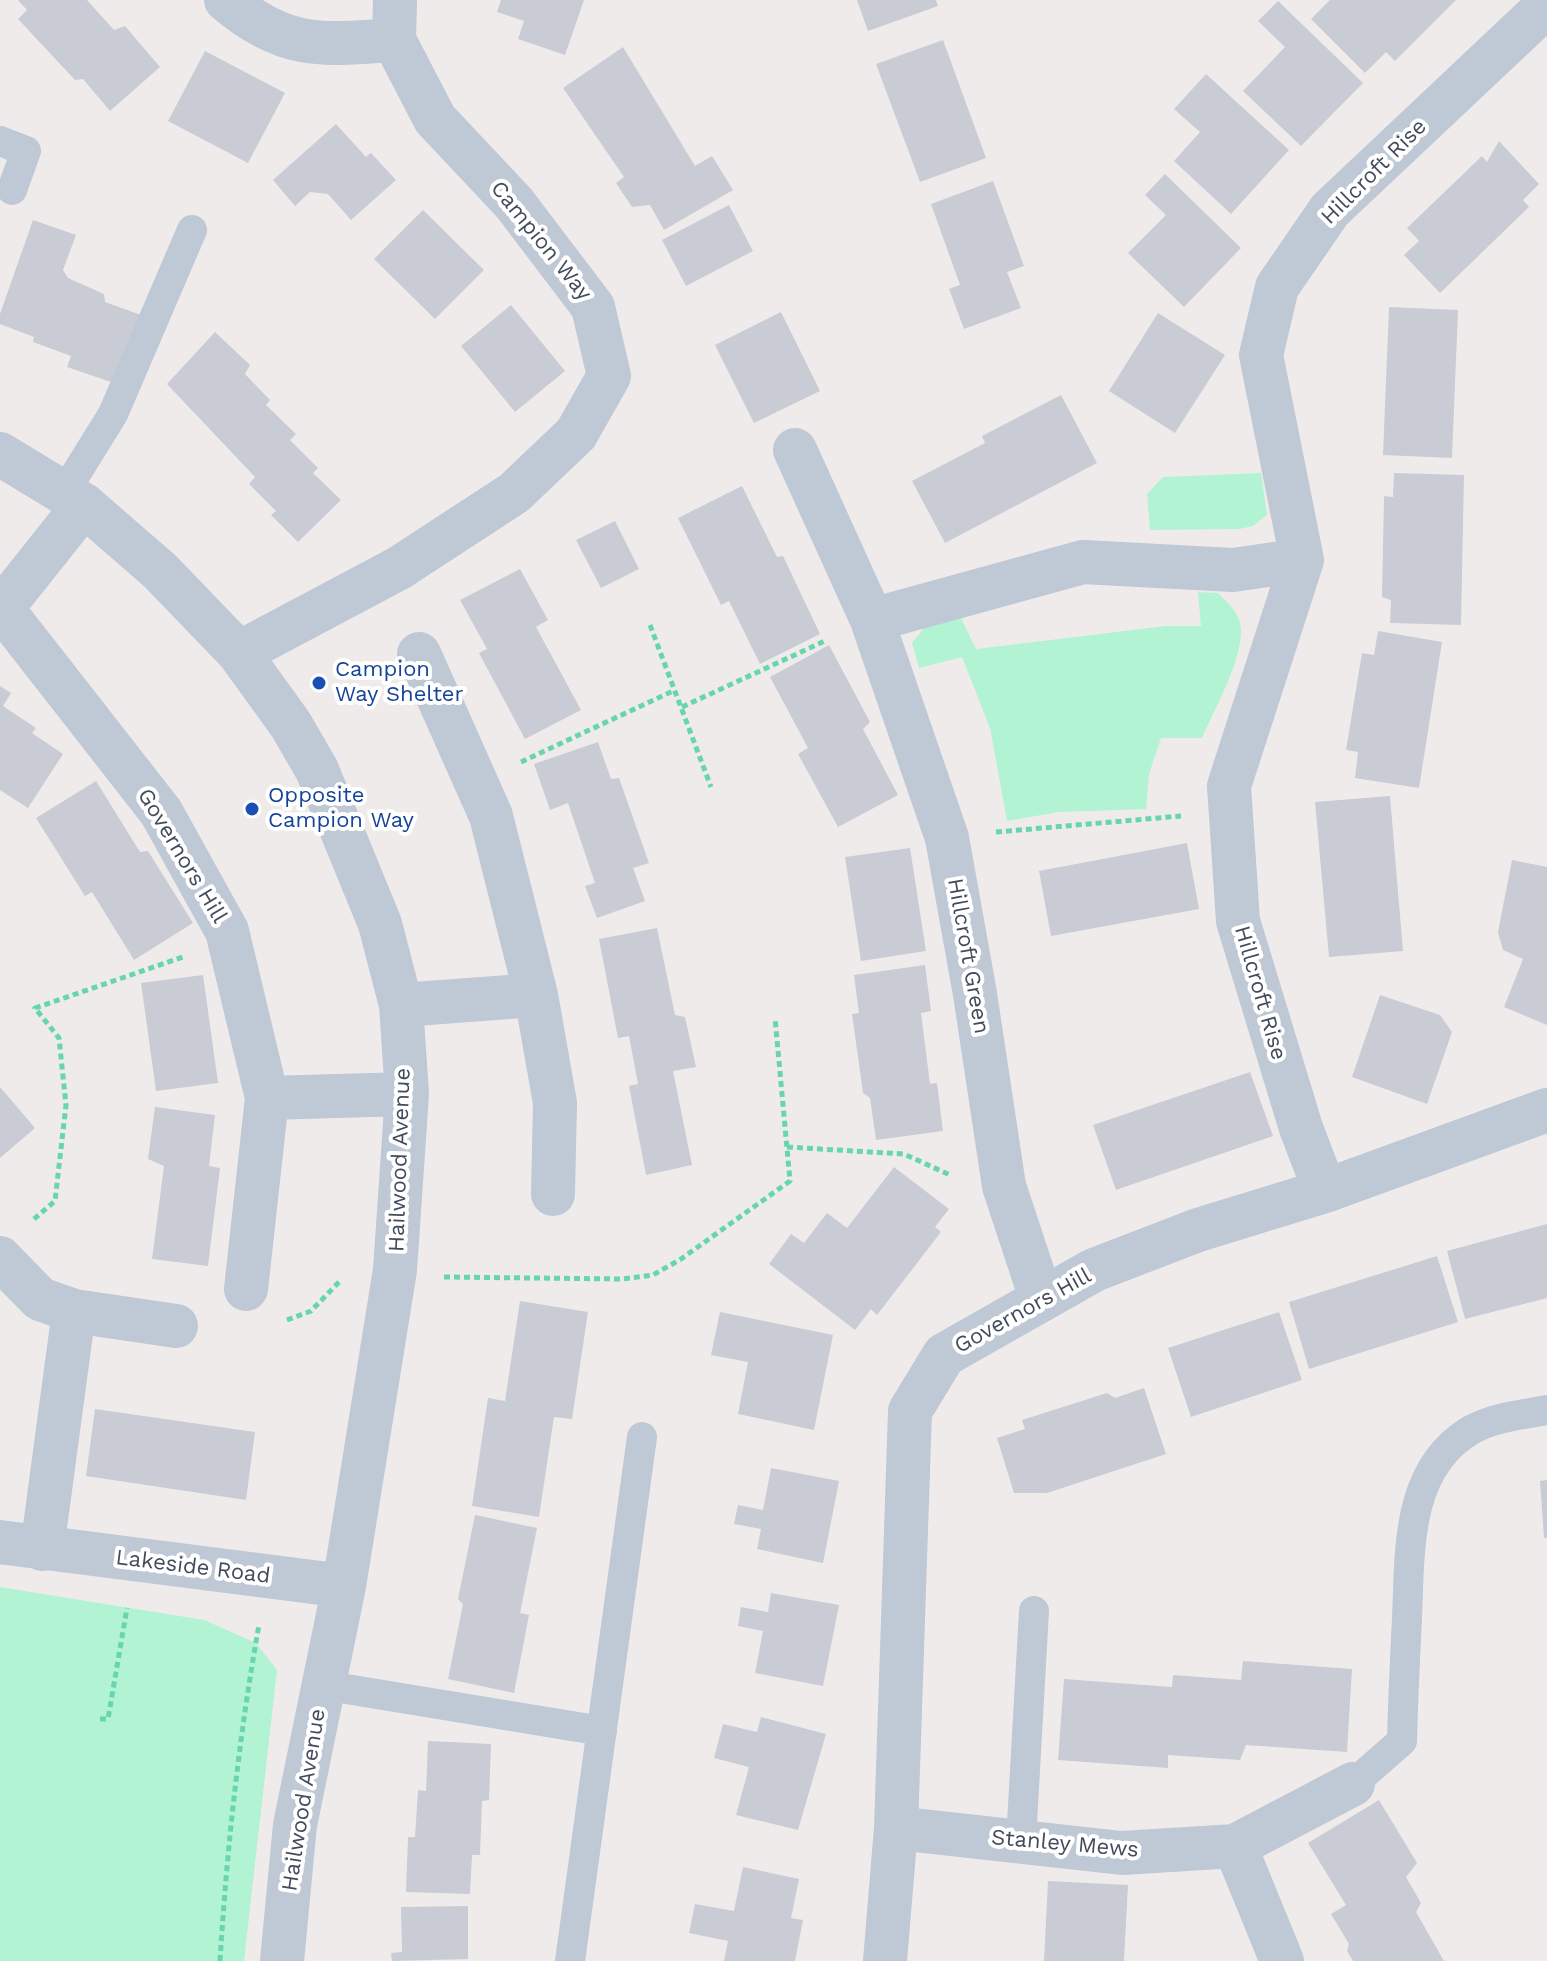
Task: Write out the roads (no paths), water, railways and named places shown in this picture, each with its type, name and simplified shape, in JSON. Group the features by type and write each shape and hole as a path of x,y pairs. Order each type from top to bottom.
{"street":[{"path":"226,0 249,19 288,40 332,45 394,20"},
{"name":"Hillcroft Rise","path":"1325,1191 1301,1128 1238,921 1229,786 1302,560 1261,355 1277,287 1330,210 1540,12 1547,9"},
{"name":"Campion Way","path":"239,653 399,568 514,493 576,434 609,376 593,307 514,203 435,119 394,20"},
{"name":"Hillcroft Green","path":"795,450 872,620 947,838 975,994 1004,1186 1041,1298"},
{"name":"Hailwood Avenue","path":"0,454 74,499 160,571 239,653 291,725 317,770 380,924 401,1005 407,1094 395,1270 344,1586 295,1825 282,1961"},
{"name":"Governors Hill","path":"74,499 1,607 161,812 227,931 267,1098 246,1289"},
{"path":"872,620 1083,562 1233,570 1302,560"},
{"path":"419,654 491,816 536,995 555,1103 553,1194"},
{"path":"401,1005 536,995"},
{"path":"267,1098 407,1094"},
{"name":"Governors Hill","path":"885,1961 896,1828 910,1411 944,1355 1094,1270 1198,1230 1325,1191 1547,1110"},
{"path":"11,1244 40,1299 74,1311 176,1326"},
{"path":"42,1549 74,1311"},
{"name":"Lakeside Road","path":"0,1542 344,1586"},
{"name":"Stanley Mews","path":"896,1828 1122,1853 1235,1846 1353,1784"},
{"path":"1235,1846 1282,1961"}],"lane":[{"path":"0,141 26,151 12,190"},
{"path":"74,499 192,230"},
{"path":"1353,1784 1402,1741 1410,1533 1420,1493 1442,1454 1470,1431 1498,1418 1547,1410"},
{"path":"570,1961 642,1437"},
{"path":"1021,1841 1034,1611"},
{"path":"322,1685 602,1731"}],"place":[{"name":"Campion Way Shelter","path":"319,683"},
{"name":"Opposite Campion Way","path":"252,809"}]}
